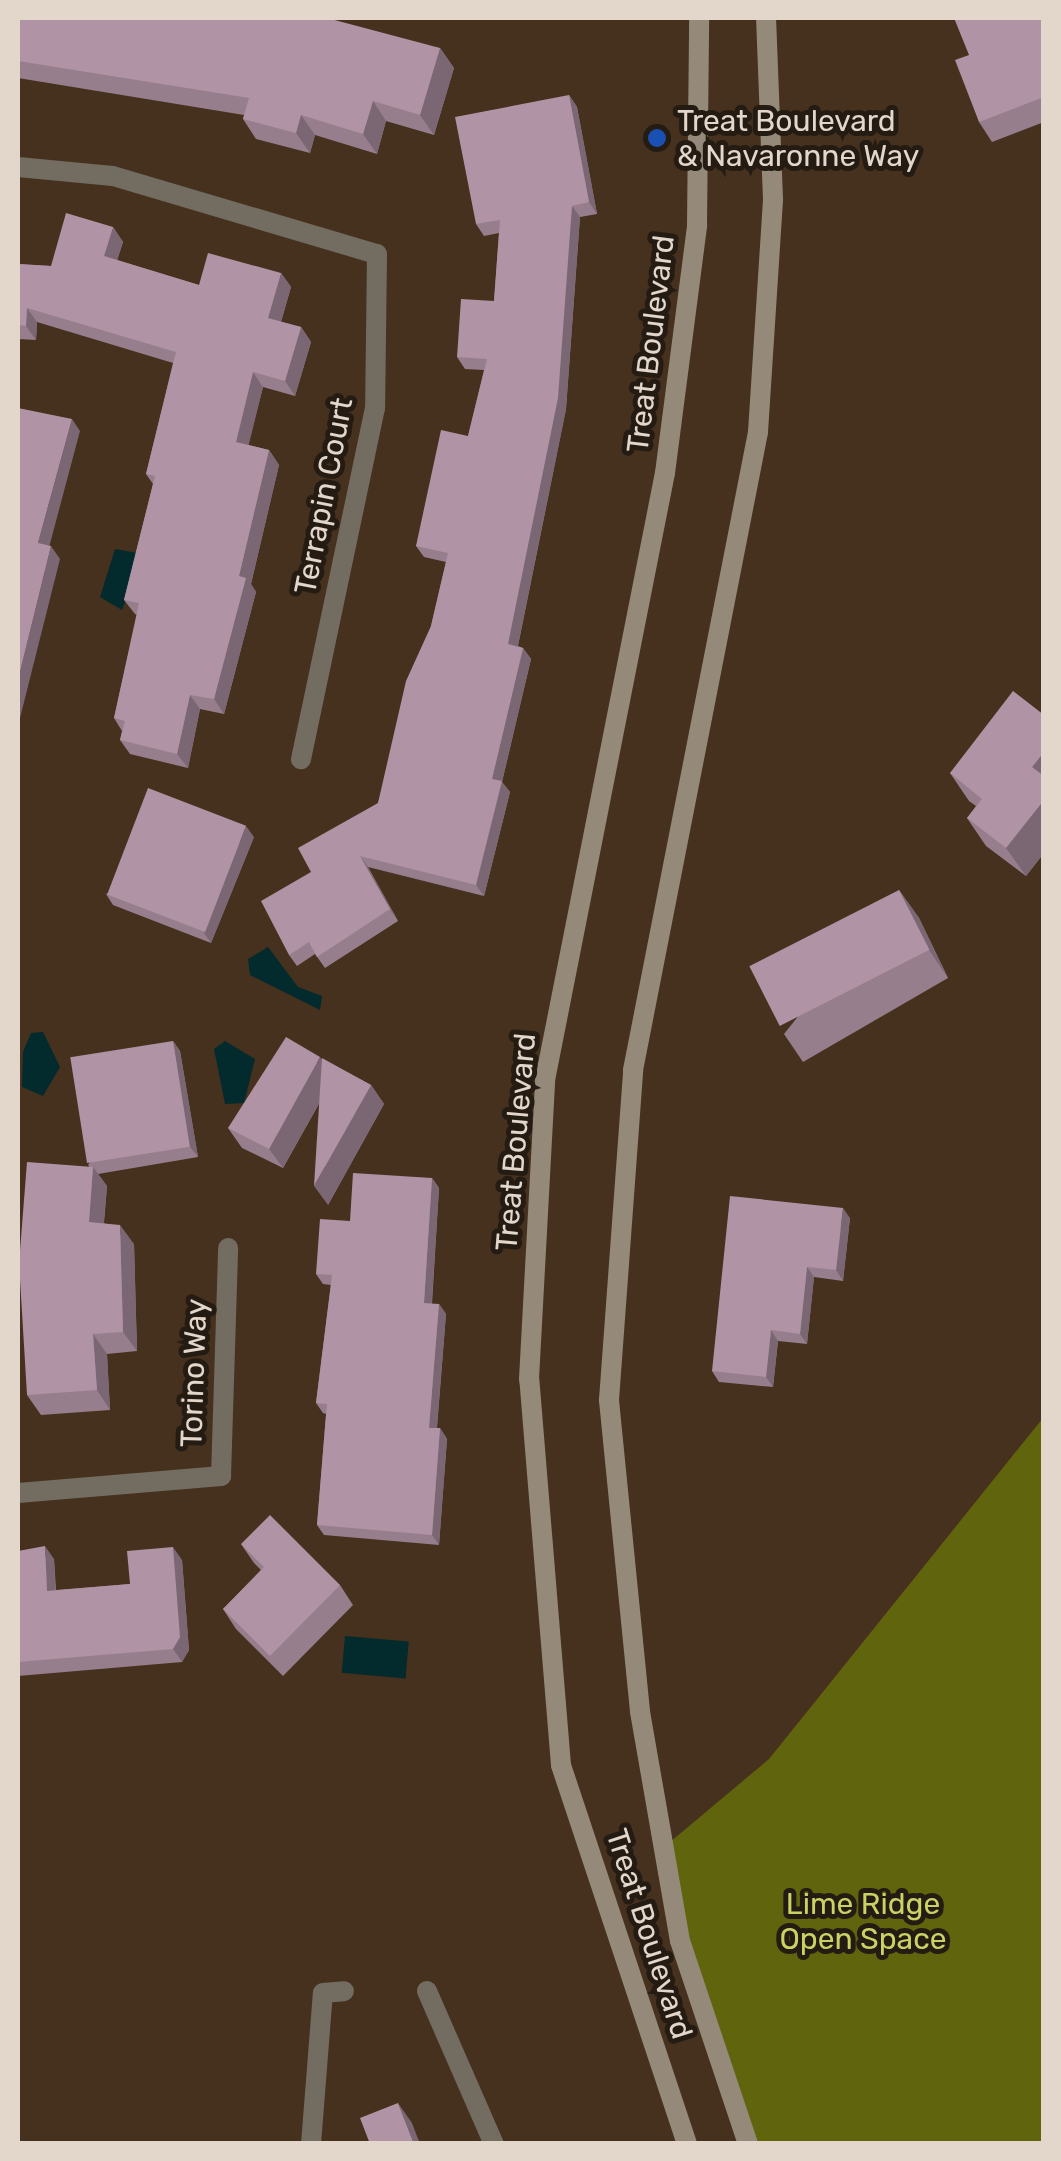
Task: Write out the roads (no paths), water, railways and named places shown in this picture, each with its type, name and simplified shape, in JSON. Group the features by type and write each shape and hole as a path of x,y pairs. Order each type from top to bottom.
{"main road":[{"name":"Treat Boulevard","path":"687,2144 561,1765 529,1378 545,1080 665,473 697,225 699,18"},
{"name":"Treat Boulevard","path":"748,2144 676,1922 640,1711 609,1400 633,1070 758,432 774,199 766,18"}],"street":[{"name":"Terrapin Court","path":"18,167 113,176 378,254 375,408 302,759"},
{"name":"Torino Way","path":"18,1493 221,1476 228,1248"},
{"path":"311,2144 323,1993 344,1991"},
{"path":"427,1991 494,2144"}],"water":[{"path":"115,549 143,554 122,610 100,597"},
{"path":"268,947 298,987 322,996 320,1010 250,975 248,959"},
{"path":"43,1032 60,1067 43,1096 22,1087 23,1052 31,1033"},
{"path":"225,1041 255,1059 244,1103 225,1104 214,1049"},
{"path":"345,1636 409,1642 406,1678 342,1673"}],"place":[{"name":"Treat Boulevard & Navaronne Way","path":"657,138"}],"park label":[{"name":"Lime Ridge Open Space","path":"863,1921"}]}
